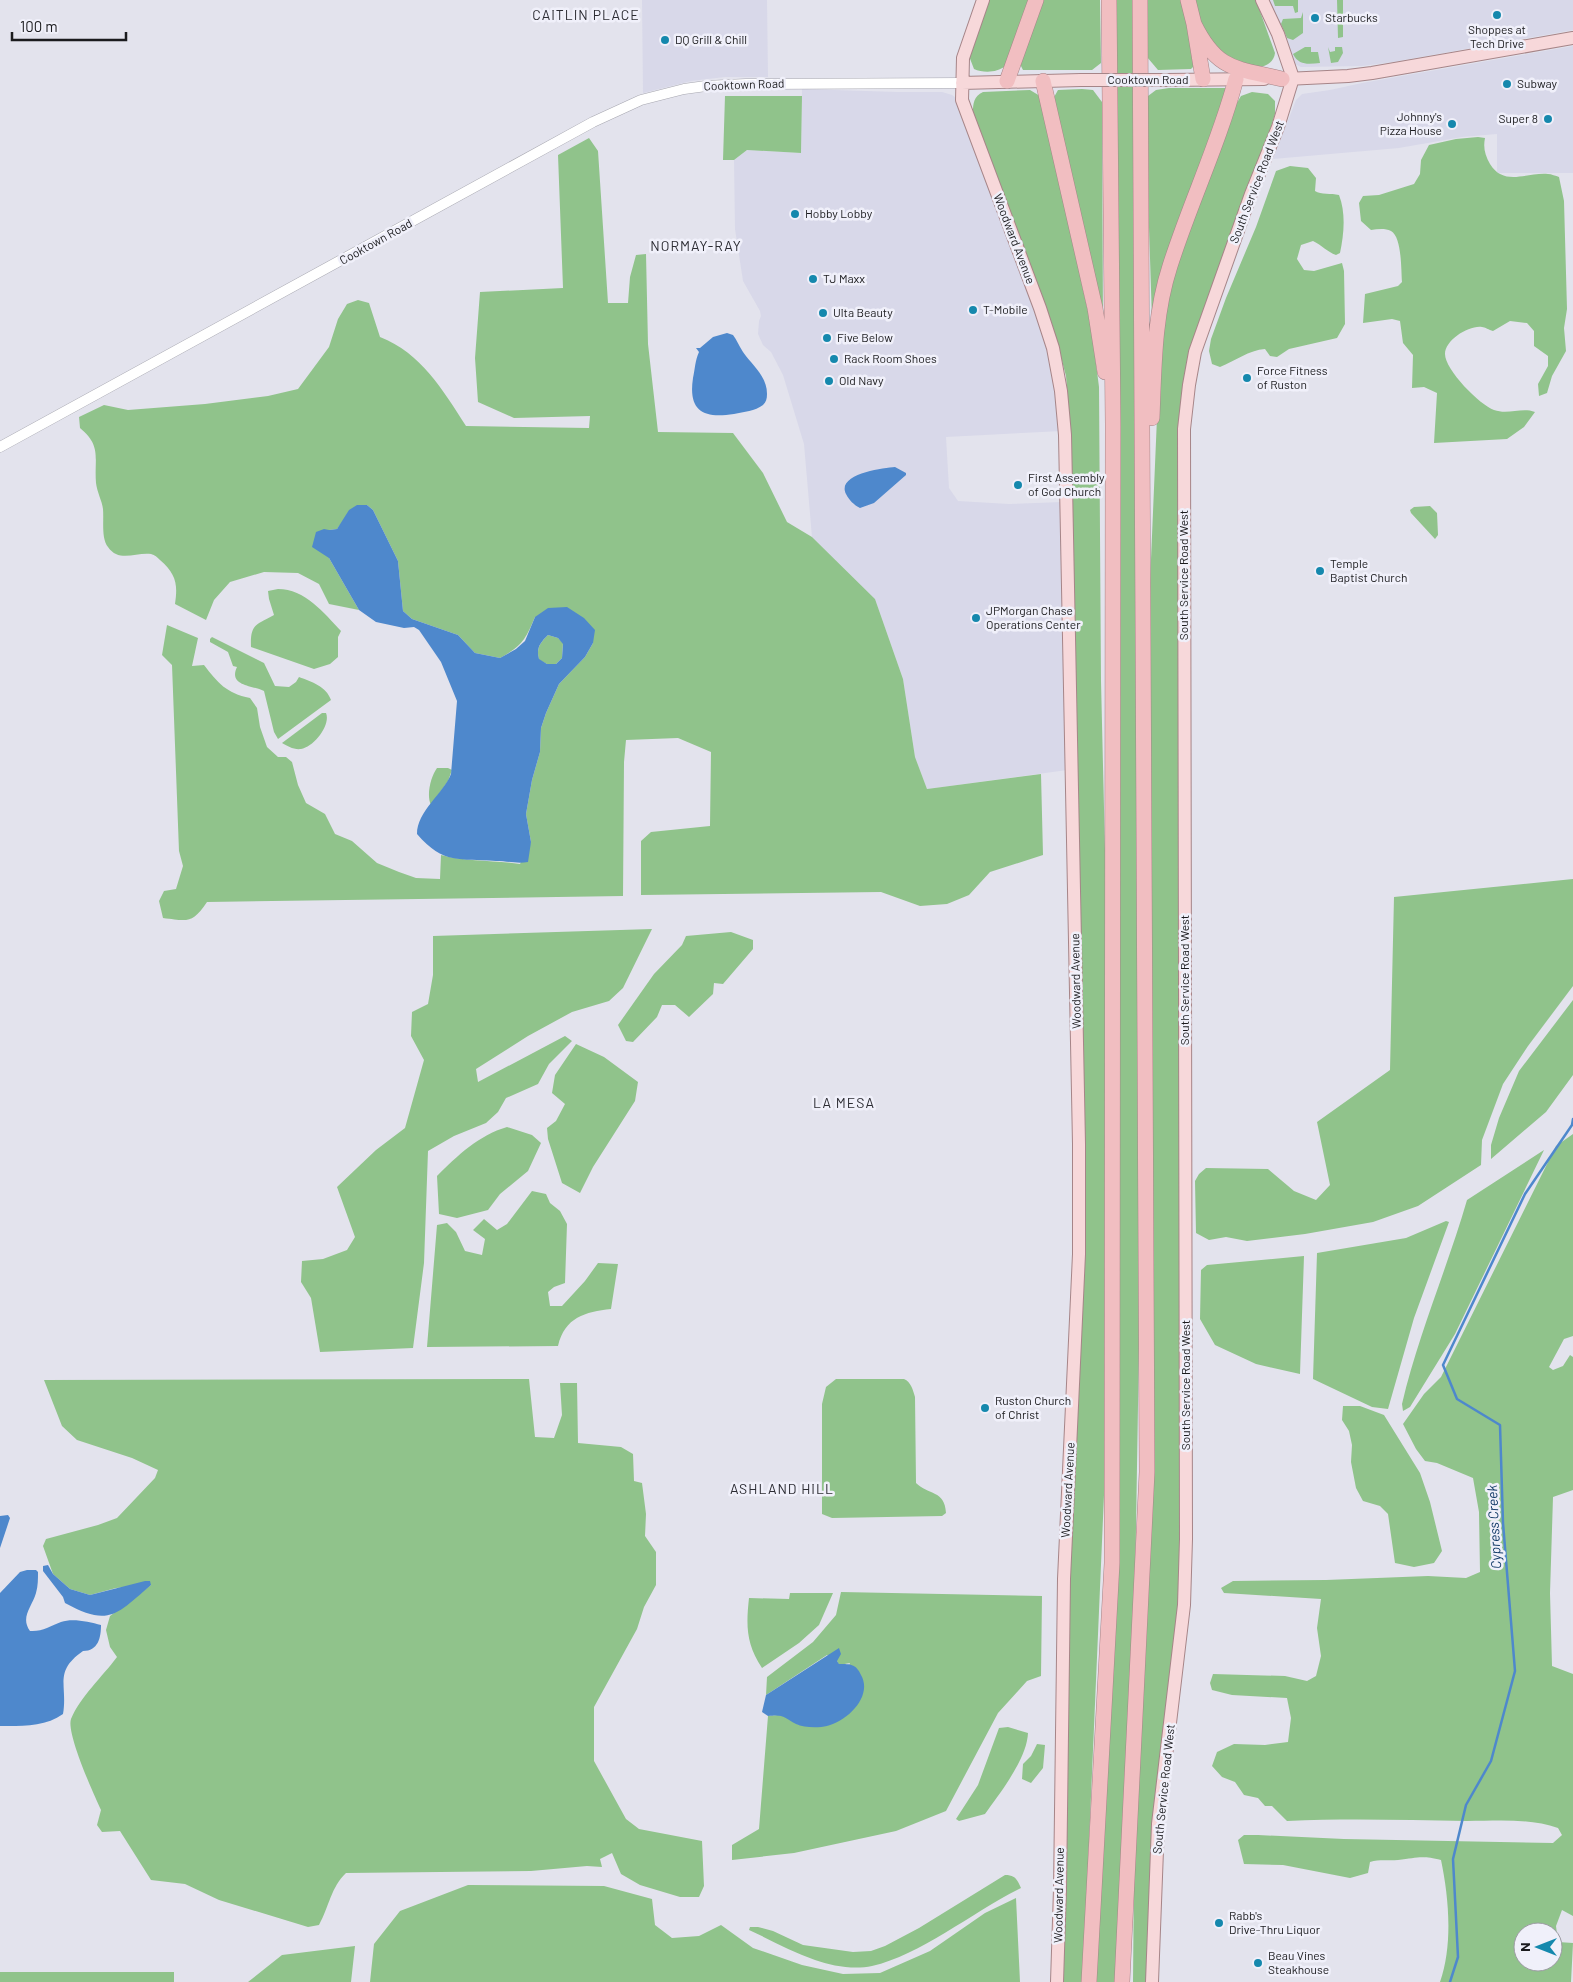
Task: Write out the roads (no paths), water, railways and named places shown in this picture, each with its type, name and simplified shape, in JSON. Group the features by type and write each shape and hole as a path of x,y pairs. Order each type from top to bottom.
{"highway":[{"path":"1007,81 1036,0"},
{"path":"1089,1982 1112,1563 1113,424 1109,0"},
{"path":"1122,1982 1144,1564 1147,1472 1140,0"},
{"path":"1188,0 1203,79"},
{"path":"1194,24 1204,44 1220,60 1234,68 1287,79"},
{"path":"1142,488 1151,424 1155,351 1161,300 1170,267 1220,131 1236,79"},
{"path":"1043,81 1095,308 1113,424"}],"main road":[{"name":"Woodward Avenue","path":"983,0 964,52 962,100 1047,329 1058,369 1065,444 1079,1144 1079,1254 1064,1579 1057,1982"},
{"path":"1262,0 1278,34 1287,79"},
{"name":"Cooktown Road","path":"962,83 1081,80 1287,79 1348,76 1573,38"},
{"name":"South Service Road West","path":"1152,1982 1158,1824 1184,1605 1185,1558 1184,429 1195,352 1248,203 1278,127 1287,79"}],"street":[{"name":"Cooktown Road","path":"0,447 593,122 636,102 684,89 726,84 962,83"}],"water":[{"path":"727,333 733,335 743,352 762,376 765,382 767,399 763,405 749,411 723,415 706,414 700,410 693,398 693,378 699,352 696,348 700,348 713,337"},
{"path":"895,467 906,473 906,475 874,503 860,508 847,496 845,487 848,481 854,477 862,473"},
{"path":"357,505 367,505 373,510 398,561 403,611 412,619 458,635 475,653 500,658 516,649 525,641 535,617 548,608 567,607 584,618 595,630 593,643 585,657 559,684 541,728 540,752 532,780 526,814 531,842 528,862 516,863 453,858 436,851 417,834 421,818 451,774 457,701 441,662 419,630 414,627 404,628 376,622 359,610 329,558 312,547 316,532 324,529 337,529 349,510","holes":["548,635 558,638 563,644 562,658 556,664 547,664 539,659 538,649 545,638"]},
{"path":"8,1515 10,1518 0,1548 0,1516"},
{"path":"48,1565 53,1574 70,1589 90,1595 145,1581 150,1581 151,1585 120,1610 102,1616 92,1615 65,1603 63,1597 43,1571 43,1566"},
{"path":"36,1570 38,1572 36,1593 26,1617 27,1626 30,1631 42,1630 61,1622 76,1620 101,1625 100,1635 98,1643 92,1649 83,1651 68,1666 64,1680 63,1714 41,1724 0,1726 0,1593 20,1572"},
{"path":"839,1648 841,1654 837,1661 839,1664 855,1667 859,1671 864,1683 861,1699 843,1719 824,1727 812,1727 796,1724 780,1716 768,1716 762,1712 766,1695"}],"waterway":[{"name":"Cypress Creek","path":"1450,1982 1458,1957 1453,1859 1466,1805 1491,1761 1515,1671 1503,1523 1500,1425 1457,1399 1443,1365 1525,1194 1572,1125 1573,1119"}],"place":[{"name":"Shoppes at Tech Drive","path":"1497,15"},
{"name":"Starbucks","path":"1315,18"},
{"name":"DQ Grill & Chill","path":"665,40"},
{"name":"Subway","path":"1507,84"},
{"name":"Super 8","path":"1548,119"},
{"name":"Johnny's Pizza House","path":"1452,124"},
{"name":"Hobby Lobby","path":"795,214"},
{"name":"TJ Maxx","path":"813,279"},
{"name":"T-Mobile","path":"973,310"},
{"name":"Ulta Beauty","path":"823,313"},
{"name":"Five Below","path":"827,338"},
{"name":"Rack Room Shoes","path":"834,359"},
{"name":"Force Fitness of Ruston","path":"1247,378"},
{"name":"Old Navy","path":"829,381"},
{"name":"First Assembly of God Church","path":"1018,485"},
{"name":"Temple Baptist Church","path":"1320,571"},
{"name":"JPMorgan Chase Operations Center","path":"976,618"},
{"name":"Ruston Church of Christ","path":"985,1408"},
{"name":"Rabb's Drive-Thru Liquor","path":"1219,1923"},
{"name":"Beau Vines Steakhouse","path":"1258,1963"}],"district":[{"name":"CAITLIN PLACE","path":"586,15"},
{"name":"NORMAY-RAY","path":"696,246"},
{"name":"LA MESA","path":"844,1103"},
{"name":"ASHLAND HILL","path":"782,1489"}]}
